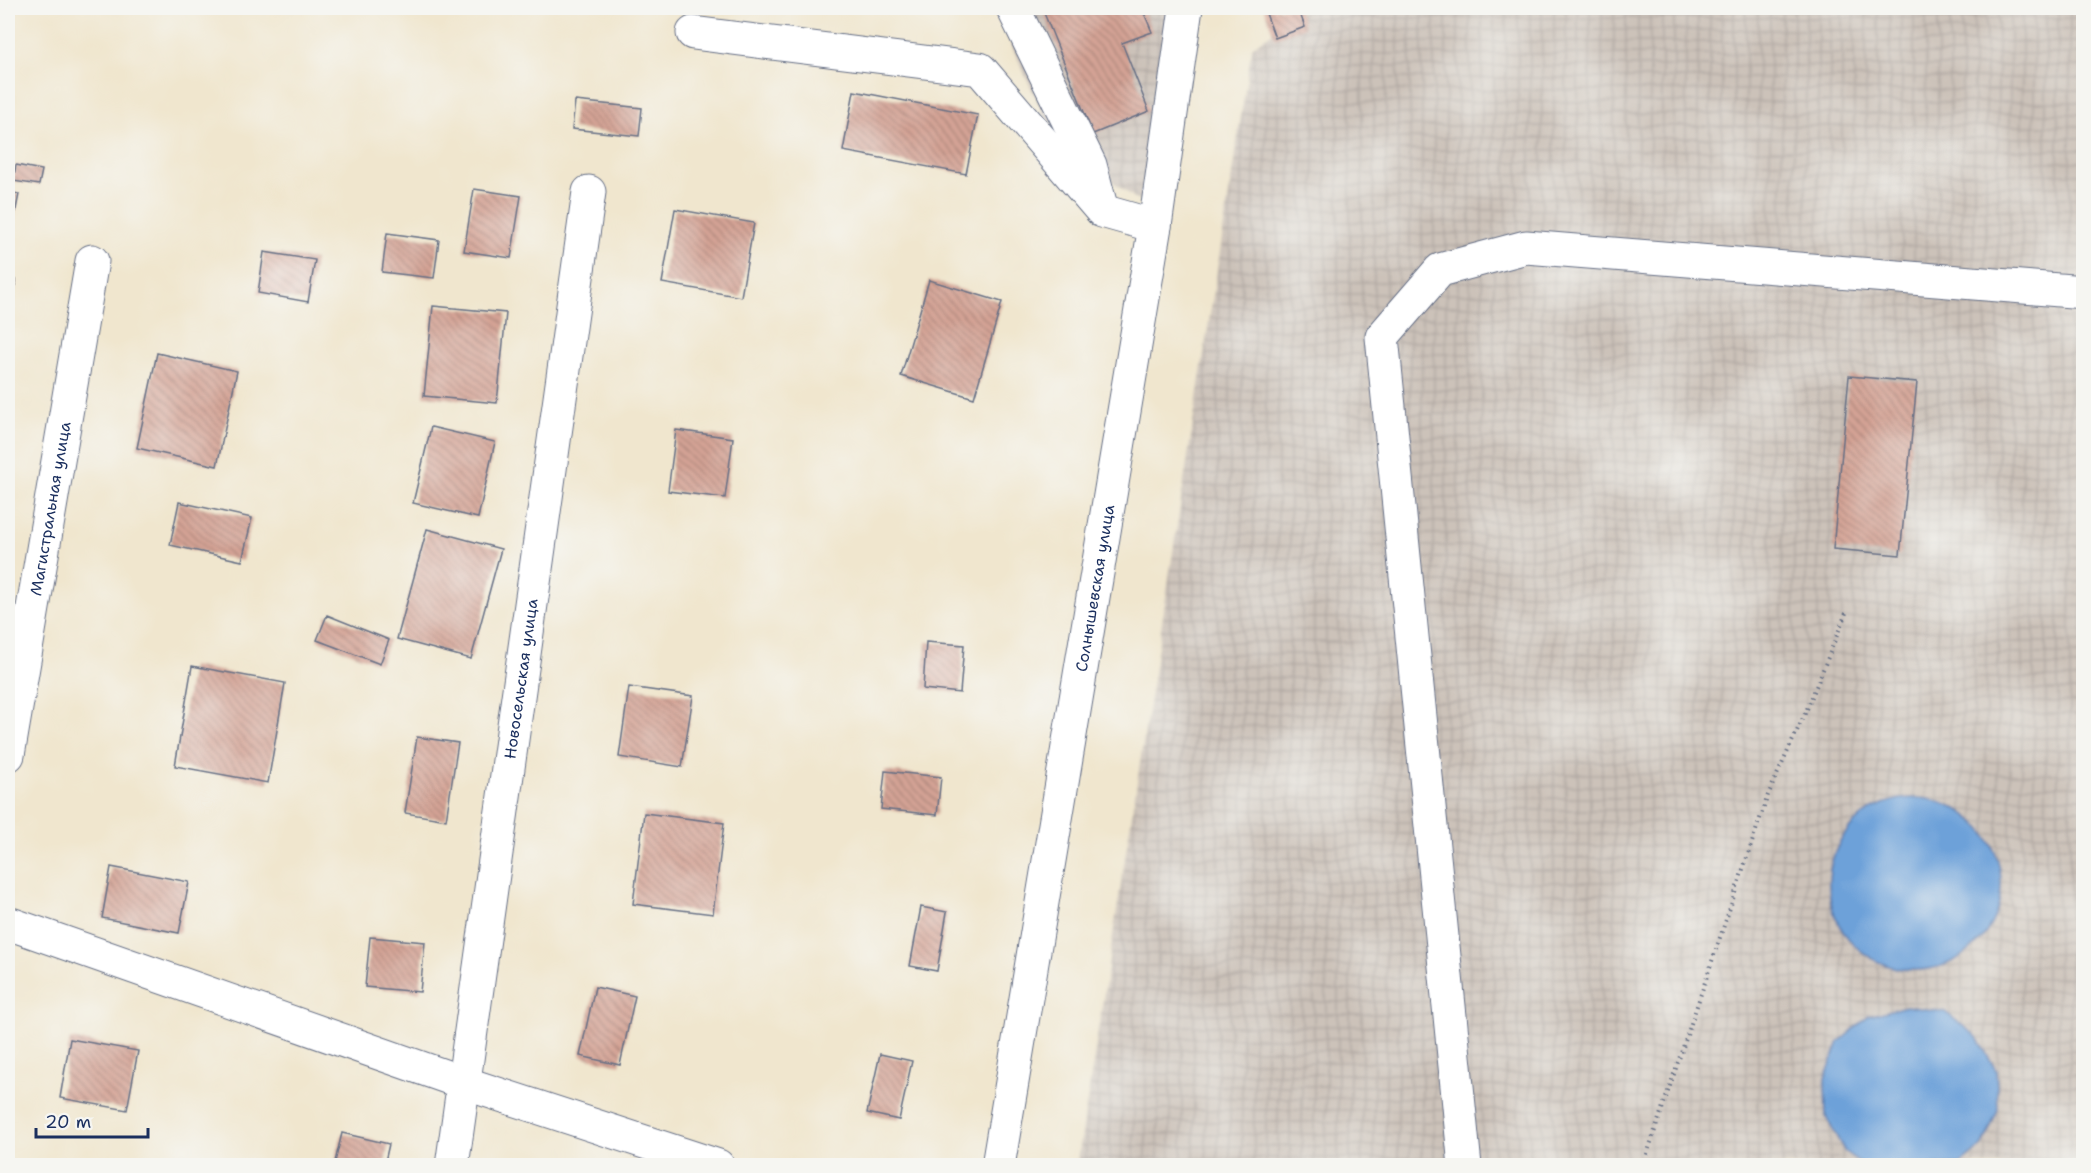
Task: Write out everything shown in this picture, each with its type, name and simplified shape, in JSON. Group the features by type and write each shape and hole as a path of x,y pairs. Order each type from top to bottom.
{"street":[{"path":"1013,8 1090,165 1102,211"},
{"name":"Солнышевская улица","path":"998,1166 1155,226 1186,8"},
{"path":"693,33 980,69 1102,211 1155,226"},
{"name":"Новосельская улица","path":"452,1166 589,192"},
{"path":"1465,1166 1382,337 1440,270 1526,247 2084,292"},
{"name":"Магистральная улица","path":"8,755 92,261"},
{"path":"8,923 464,1083 718,1166"}],"path":[{"path":"1643,1166 1768,795 1807,709 1846,613"}],"shaded area":[{"path":"994,8 1176,8 1163,136 1139,201 1090,165 1067,165"},
{"path":"1307,8 2083,8 2083,1165 1077,1166 1252,47"}],"water":[{"path":"1915,798 1932,799 1948,804 1963,812 1976,823 1987,836 1995,851 2000,867 2000,901 1995,917 1987,932 1976,945 1963,956 1948,964 1932,969 1915,970 1898,969 1882,964 1867,956 1854,945 1843,932 1835,917 1830,901 1829,884 1830,867 1835,851 1843,836 1854,823 1867,812 1882,804 1898,799"},
{"path":"1906,1006 1945,1012 1976,1036 1996,1070 1998,1109 1983,1145 1959,1165 1864,1165 1845,1152 1826,1117 1825,1079 1839,1042 1869,1016"}],"building":[{"path":"1042,8 1142,8 1152,32 1122,43 1149,111 1093,134"},
{"path":"1264,8 1298,8 1305,27 1275,38"},
{"path":"854,91 978,115 966,174 843,151"},
{"path":"575,101 642,108 639,136 572,129"},
{"path":"16,165 42,170 39,185 13,181"},
{"path":"474,189 521,196 511,258 464,251"},
{"path":"8,192 19,194 12,230 8,230"},
{"path":"675,209 754,223 741,297 662,283"},
{"path":"387,233 439,240 434,278 382,272"},
{"path":"264,252 315,260 308,302 258,293"},
{"path":"8,279 16,280 9,332 8,332"},
{"path":"929,280 1002,302 974,398 901,376"},
{"path":"433,306 506,313 497,403 424,396"},
{"path":"157,353 237,371 217,466 137,448"},
{"path":"1849,376 1917,382 1900,555 1833,549"},
{"path":"431,427 495,442 478,518 413,503"},
{"path":"676,430 733,438 725,498 668,491"},
{"path":"179,502 252,518 242,561 170,545"},
{"path":"427,529 501,549 471,659 397,639"},
{"path":"327,615 389,640 380,664 317,640"},
{"path":"926,642 964,645 960,693 923,689"},
{"path":"192,666 285,683 268,783 175,766"},
{"path":"629,687 693,696 682,767 619,757"},
{"path":"417,737 458,743 446,820 405,813"},
{"path":"885,771 941,777 937,815 881,809"},
{"path":"644,813 724,823 713,914 633,904"},
{"path":"111,867 189,882 179,933 102,918"},
{"path":"921,907 947,912 937,971 910,966"},
{"path":"370,937 425,942 420,992 365,987"},
{"path":"595,987 635,996 620,1065 580,1056"},
{"path":"70,1039 138,1051 127,1110 60,1098"},
{"path":"880,1054 912,1061 899,1120 867,1113"},
{"path":"342,1133 389,1144 384,1166 334,1166"}]}
